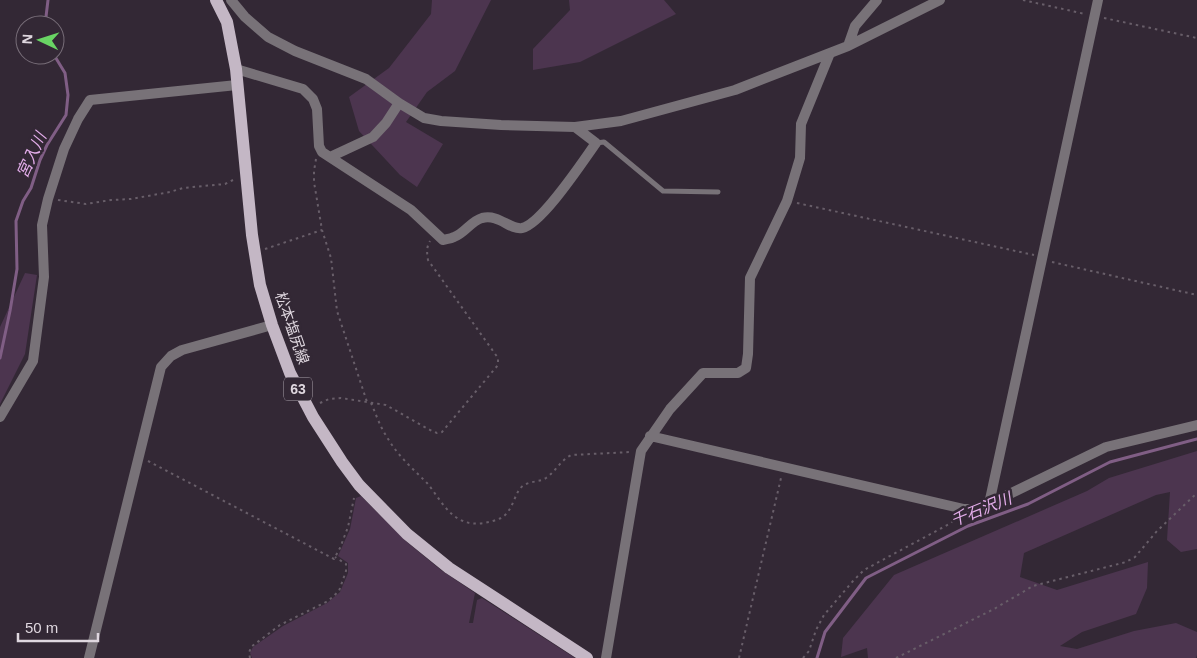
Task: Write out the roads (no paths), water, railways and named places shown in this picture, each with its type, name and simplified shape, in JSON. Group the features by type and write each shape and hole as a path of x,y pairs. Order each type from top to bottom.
{"main road":[{"name":"松本塩尻線","path":"216,0 227,22 236,70 260,285 272,325 290,373 313,417 359,485 407,534 449,568 587,658"}],"street":[{"path":"231,0 245,17 268,37 295,51 366,79 399,104 424,118 501,126 575,127 621,121 735,90 848,46 940,0"},
{"path":"848,46 855,26 877,0"},
{"path":"989,504 1098,0"},
{"path":"606,658 641,451 670,408 703,373 738,372 746,368 750,278 787,201 800,158 801,124 830,53"},
{"path":"236,70 303,89 313,99 317,109 319,146 326,154 411,210 442,240 455,237 479,219 487,217 499,219 513,227 520,228 526,226 542,214 596,142 575,127"},
{"path":"0,417 33,360 44,277 42,225 64,149 78,119 90,100 237,85"},
{"path":"326,154 373,137 386,123 399,104"},
{"path":"90,658 161,367 171,356 182,350 272,325"},
{"path":"650,436 964,509 976,509 1106,447 1197,425"}],"lane":[{"path":"596,142 604,142 663,191 718,192"}],"waterway":[{"name":"宮入川","path":"46,15 48,0"},
{"name":"宮入川","path":"0,358 17,269 16,221 47,145 66,115 68,95 65,73 60,65"},
{"name":"千石沢川","path":"817,658 825,632 866,578 968,526 1028,504 1110,462 1197,439"}]}
